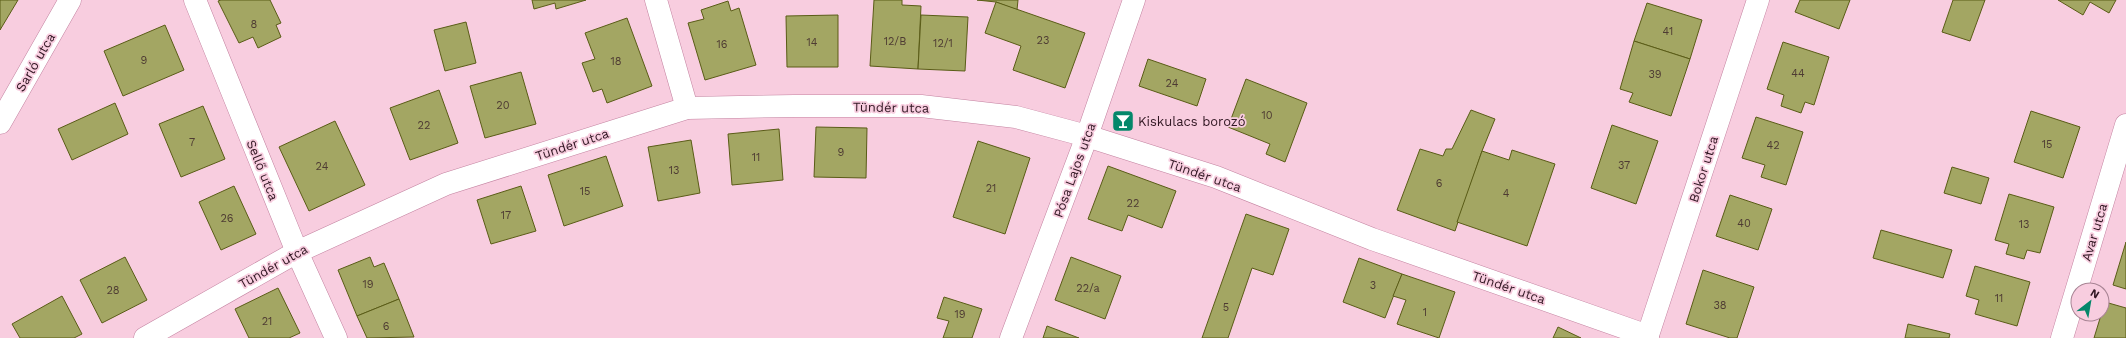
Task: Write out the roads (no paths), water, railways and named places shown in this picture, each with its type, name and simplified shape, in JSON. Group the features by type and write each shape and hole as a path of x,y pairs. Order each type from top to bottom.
{"street":[{"name":"Sarló utca","path":"0,124 70,0"},
{"name":"Sellő utca","path":"195,0 297,252 336,338"},
{"path":"656,0 687,108"},
{"name":"Pósa Lajos utca","path":"1011,338 1087,136 1134,0"},
{"name":"Bokor utca","path":"1647,337 1758,0"},
{"name":"Tündér utca","path":"145,338 297,252 446,184 687,108 795,106 921,106 1016,118 1087,136 1216,177 1372,239 1647,337"},
{"name":"Avar utca","path":"2062,338 2126,125"}],"place":[{"name":"Kiskulacs borozó","path":"1123,121"}]}
